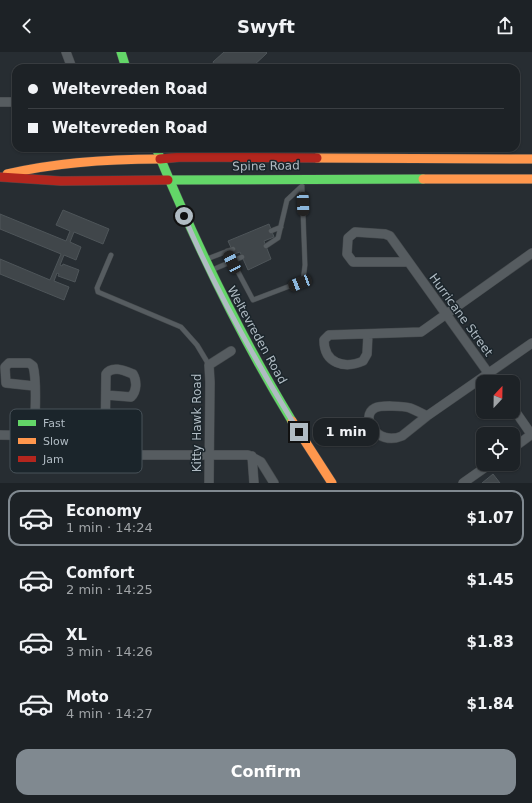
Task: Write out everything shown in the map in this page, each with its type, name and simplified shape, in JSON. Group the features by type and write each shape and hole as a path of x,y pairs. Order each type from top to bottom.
{"main road":[{"path":"121,52 125,64"},
{"name":"Weltevreden Road","path":"157,152 168,180 181,204 210,272 268,381 332,483"},
{"name":"Spine Road","path":"0,176 34,167 74,161 182,157 532,159"},
{"name":"Spine Road","path":"0,176 61,181 313,178 532,179"}],"street":[{"path":"66,52 70,64"},
{"path":"0,102 12,102"},
{"name":"Hurricane Street","path":"408,262 354,262 347,254 348,238 355,232 386,234 390,236 490,375"},
{"path":"368,334 367,354 364,361 352,364 342,364 333,361 326,354 324,340 329,335 421,332 532,253"},
{"path":"495,375 532,343"},
{"name":"Kitty Hawk Road","path":"209,483 210,382 208,365 231,351"},
{"path":"34,386 34,409"},
{"path":"427,416 408,407 380,407 371,411 370,419 374,432 378,436 397,438 404,435 427,416 476,387"},
{"path":"105,409 106,395"},
{"path":"520,418 532,434 520,443"},
{"path":"142,455 252,456 261,462 274,483"},
{"path":"252,456 254,483"},
{"path":"463,483 480,471"}],"lane":[{"path":"266,246 278,238 287,200 313,178"},
{"path":"227,251 253,300 303,281 305,265 302,187"},
{"path":"271,231 281,227"},
{"path":"204,260 233,249"},
{"path":"111,255 97,288 98,292 181,327 197,345 208,365"},
{"path":"210,272 242,257"}],"building":[{"path":"224,52 267,53 255,64 214,64 213,62"},
{"path":"63,210 109,229 103,244 74,232 70,242 81,247 76,260 64,255 60,265 62,266 63,264 79,270 75,282 58,276 59,274 57,273 54,281 69,287 64,300 0,274 0,259 50,280 61,254 0,229 0,214 66,241 70,231 56,225"},
{"path":"269,224 274,237 264,241 271,259 248,270 240,252 234,254 228,241"},
{"path":"493,474 500,483 482,483"}],"traffic: fast":[{"path":"121,52 125,64"},
{"path":"158,152 202,253 254,355 292,421"},
{"path":"168,180 423,179"}],"traffic: slow":[{"path":"317,158 532,159"},
{"path":"7,174 83,162 160,159"},
{"path":"423,179 532,179"},
{"path":"292,421 332,483"}],"traffic: jam":[{"path":"160,159 182,157 317,158"},
{"path":"0,177 61,181 168,180"}],"route":[{"path":"184,216 243,338 299,432"}]}
